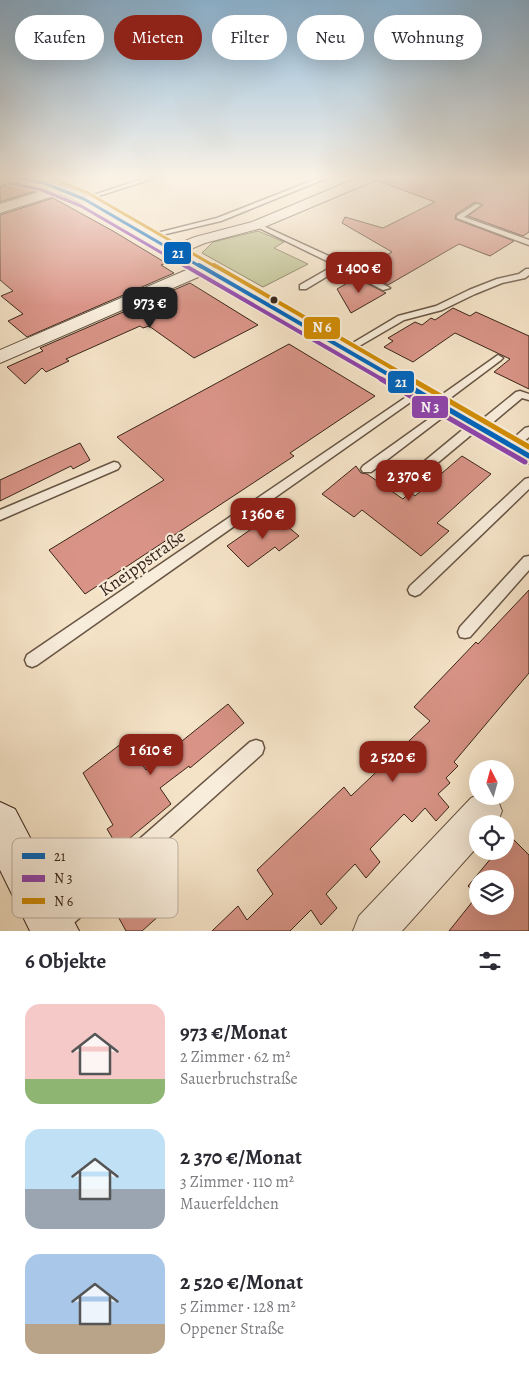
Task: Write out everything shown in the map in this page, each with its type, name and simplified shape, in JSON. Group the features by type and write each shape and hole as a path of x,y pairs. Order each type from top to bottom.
{"street":[{"path":"120,219 529,456"},
{"path":"174,251 200,240 257,225 270,219"},
{"path":"0,357 204,268"},
{"path":"374,931 484,811"},
{"path":"0,824 12,847"}],"lane":[{"path":"149,236 221,219"},
{"path":"466,219 529,243"},
{"path":"257,225 386,288"},
{"path":"303,287 341,265"},
{"path":"346,350 401,318 439,308 493,284 522,276 529,271"},
{"path":"367,469 498,358"},
{"name":"Kneippstraße","path":"32,660 418,392"},
{"path":"413,477 520,394 529,397"},
{"path":"512,446 529,430"},
{"path":"0,515 114,466"},
{"path":"415,590 529,482"},
{"path":"465,632 529,561"},
{"path":"156,838 256,748"},
{"path":"54,929 66,918"}],"green space":[{"path":"258,231 284,242 274,248 308,264 263,287 202,253 213,242"}],"building":[{"path":"0,219 92,219 166,263 161,265 174,273 27,337 8,321 23,314 1,296 13,291 0,280"},
{"path":"344,219 353,219 383,228 400,219 456,219 514,241 490,256 459,244 388,285 366,273 375,268 368,265 392,252 342,223"},
{"path":"477,219 529,219 529,232 523,236"},
{"path":"356,278 386,293 351,313 337,289"},
{"path":"190,283 258,325 194,358 149,326 143,328 140,326 66,359 69,361 46,372 42,368 25,384 7,367 43,351 40,348"},
{"path":"453,308 470,316 476,312 529,336 529,389 494,372 510,359 455,333 413,362 384,347 393,341 388,338 415,322 422,325 431,318 435,320"},
{"path":"289,344 375,396 290,453 294,456 85,594 49,550 164,480 117,437"},
{"path":"80,443 90,460 73,469 71,466 0,501 0,480"},
{"path":"462,456 491,474 437,523 449,531 421,556 362,510 354,517 322,494 356,466 361,473 367,474 403,499 410,492 415,496"},
{"path":"273,514 299,536 279,551 275,547 248,567 227,546"},
{"path":"529,590 529,673 454,762 458,766 446,778 450,783 438,794 449,807 436,821 425,808 412,822 404,814 370,849 380,862 366,878 355,864 326,894 337,908 321,925 311,910 290,931 212,931 238,906 247,920 273,894 257,870 344,787 351,796 430,721 414,707"},
{"path":"228,704 244,723 190,768 189,766 160,788 171,804 130,838 112,838 107,829 113,825 83,773 126,740 146,770"},
{"path":"514,840 529,855 529,931 449,931 469,906 469,915 514,915 514,870 481,870 490,860 514,860"},
{"path":"119,918 157,918 142,931 126,931"}],"transit line":[{"path":"104,219 525,462"},
{"name":"21","path":"119,219 529,456"},
{"path":"134,219 529,447"}]}
